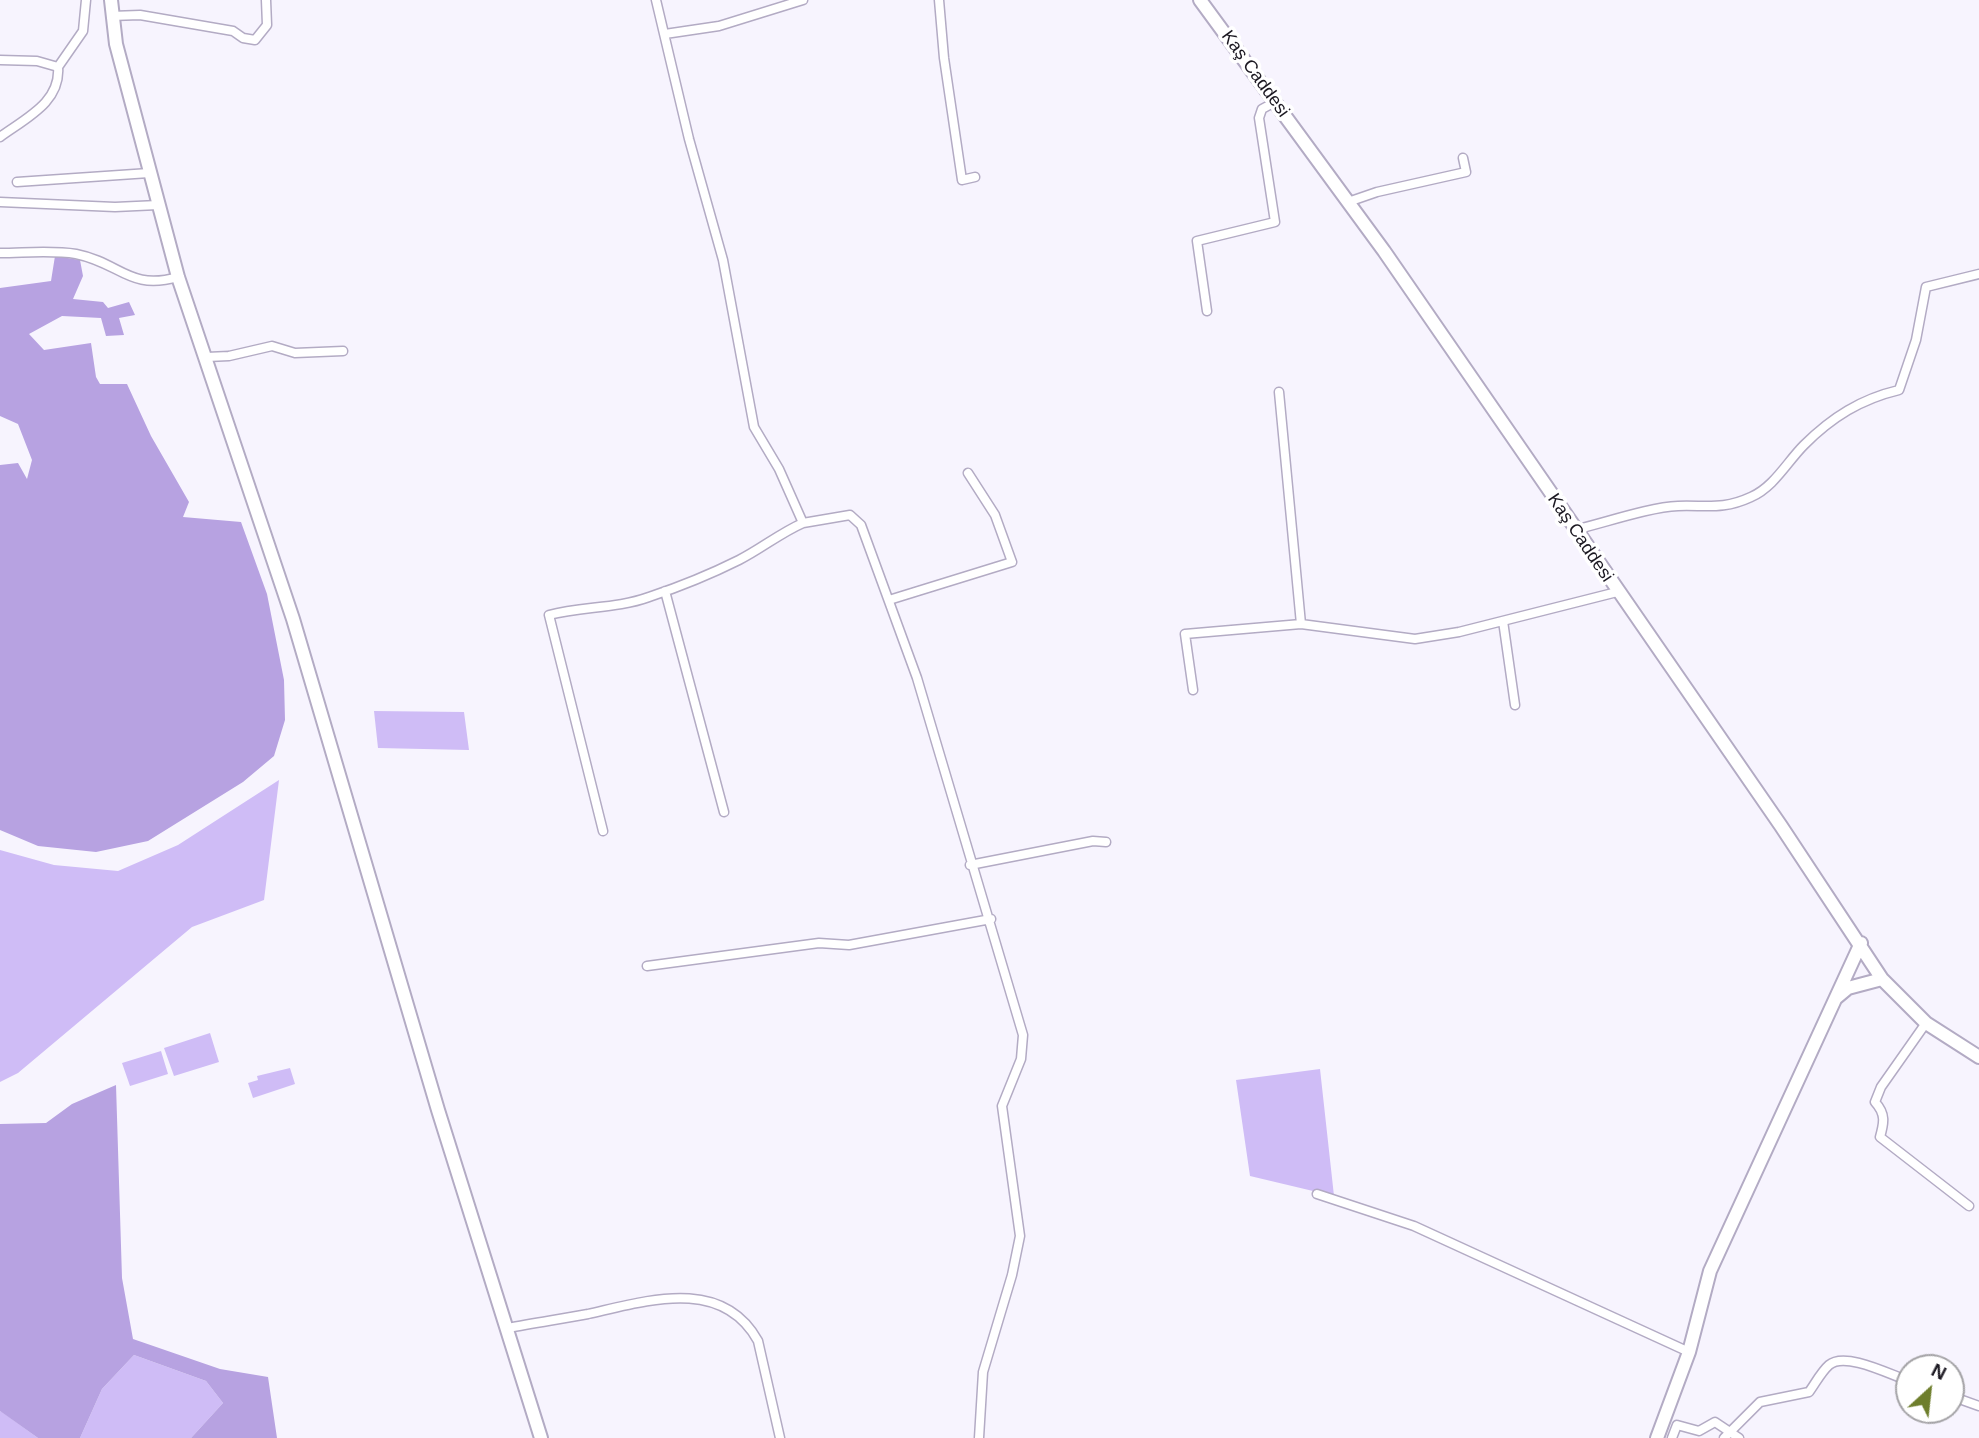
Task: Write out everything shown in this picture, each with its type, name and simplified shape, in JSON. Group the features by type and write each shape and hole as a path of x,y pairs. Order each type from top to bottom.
{"street":[{"path":"0,136 50,99 59,82 58,67 83,31 86,0"},
{"path":"111,0 111,16 149,173 178,277 293,619 438,1110 541,1438"},
{"path":"111,16 140,15 186,22 233,31 255,40 267,25 266,0"},
{"path":"656,0 689,139 723,260 754,427 779,469 803,523"},
{"path":"665,34 719,26 803,0"},
{"path":"939,0 944,58 962,180 975,177"},
{"name":"Kaş Caddesi","path":"1200,0 1348,202 1861,943 1882,979 1926,1023 1979,1057"},
{"path":"0,60 37,61 58,67"},
{"path":"1207,311 1197,241 1275,222 1259,118 1262,109 1275,102"},
{"path":"1348,202 1377,192 1465,172 1463,158"},
{"path":"17,182 149,173"},
{"path":"0,202 115,207 158,205"},
{"path":"0,253 73,253 104,262 140,281 155,284 178,277"},
{"path":"1574,530 1677,506 1708,509 1753,496 1769,485 1804,444 1838,415 1866,398 1899,390 1916,340 1926,287 1979,274"},
{"path":"206,357 229,356 272,346 295,353 342,351"},
{"path":"1279,392 1301,624"},
{"path":"889,600 1012,562 995,515 968,473"},
{"path":"603,831 549,615 568,610 602,609 665,591 740,560 777,535 803,523 850,515 861,525 917,678 970,864 991,919 1023,1035 1021,1059 1002,1106 1020,1236 1012,1275 982,1372 979,1438"},
{"path":"665,591 724,812"},
{"path":"1193,690 1185,634 1301,624 1415,639 1459,632 1617,592"},
{"path":"1503,621 1515,705"},
{"path":"970,864 1093,841 1106,842"},
{"path":"647,966 819,943 849,945 991,919"},
{"path":"1657,1438 1689,1352 1710,1271 1861,943"},
{"path":"1833,1001 1848,988 1882,979"},
{"path":"1926,1023 1881,1087 1875,1102 1882,1110 1884,1121 1881,1137 1969,1206"},
{"path":"1317,1194 1414,1226 1689,1352"},
{"path":"508,1328 665,1297 705,1299 731,1310 751,1328 758,1341 780,1438"},
{"path":"1726,1435 1760,1402 1809,1392 1829,1364 1840,1360 1857,1362 1895,1376"},
{"path":"1672,1438 1677,1425 1699,1431 1715,1422 1726,1435 1739,1438"}],"shaded area":[{"path":"55,256 80,260 83,276 73,299 103,302 108,308 129,302 135,315 119,318 124,335 106,336 101,318 62,316 29,334 44,350 91,343 96,377 100,384 127,384 151,436 189,502 183,517 241,522 267,594 284,680 285,720 274,756 243,782 148,841 96,852 38,846 0,830 0,465 18,463 27,479 32,460 18,424 0,416 0,288 51,281"},
{"path":"374,711 464,712 469,750 378,748"},
{"path":"279,780 264,900 192,927 18,1073 0,1082 0,850 54,865 118,871 178,845"},
{"path":"210,1033 219,1062 174,1076 164,1048"},
{"path":"161,1051 168,1074 130,1086 122,1063"},
{"path":"290,1068 295,1084 253,1098 248,1083 258,1080 257,1076"},
{"path":"1320,1069 1334,1196 1250,1176 1236,1080"},
{"path":"116,1085 122,1278 133,1339 220,1369 268,1377 277,1438 191,1438 223,1403 206,1381 134,1355 102,1389 80,1438 38,1438 0,1411 0,1124 46,1123 72,1104"},
{"path":"134,1355 206,1381 223,1403 191,1438 80,1438 102,1389"},
{"path":"0,1411 2,1412 38,1438 0,1438"}]}
